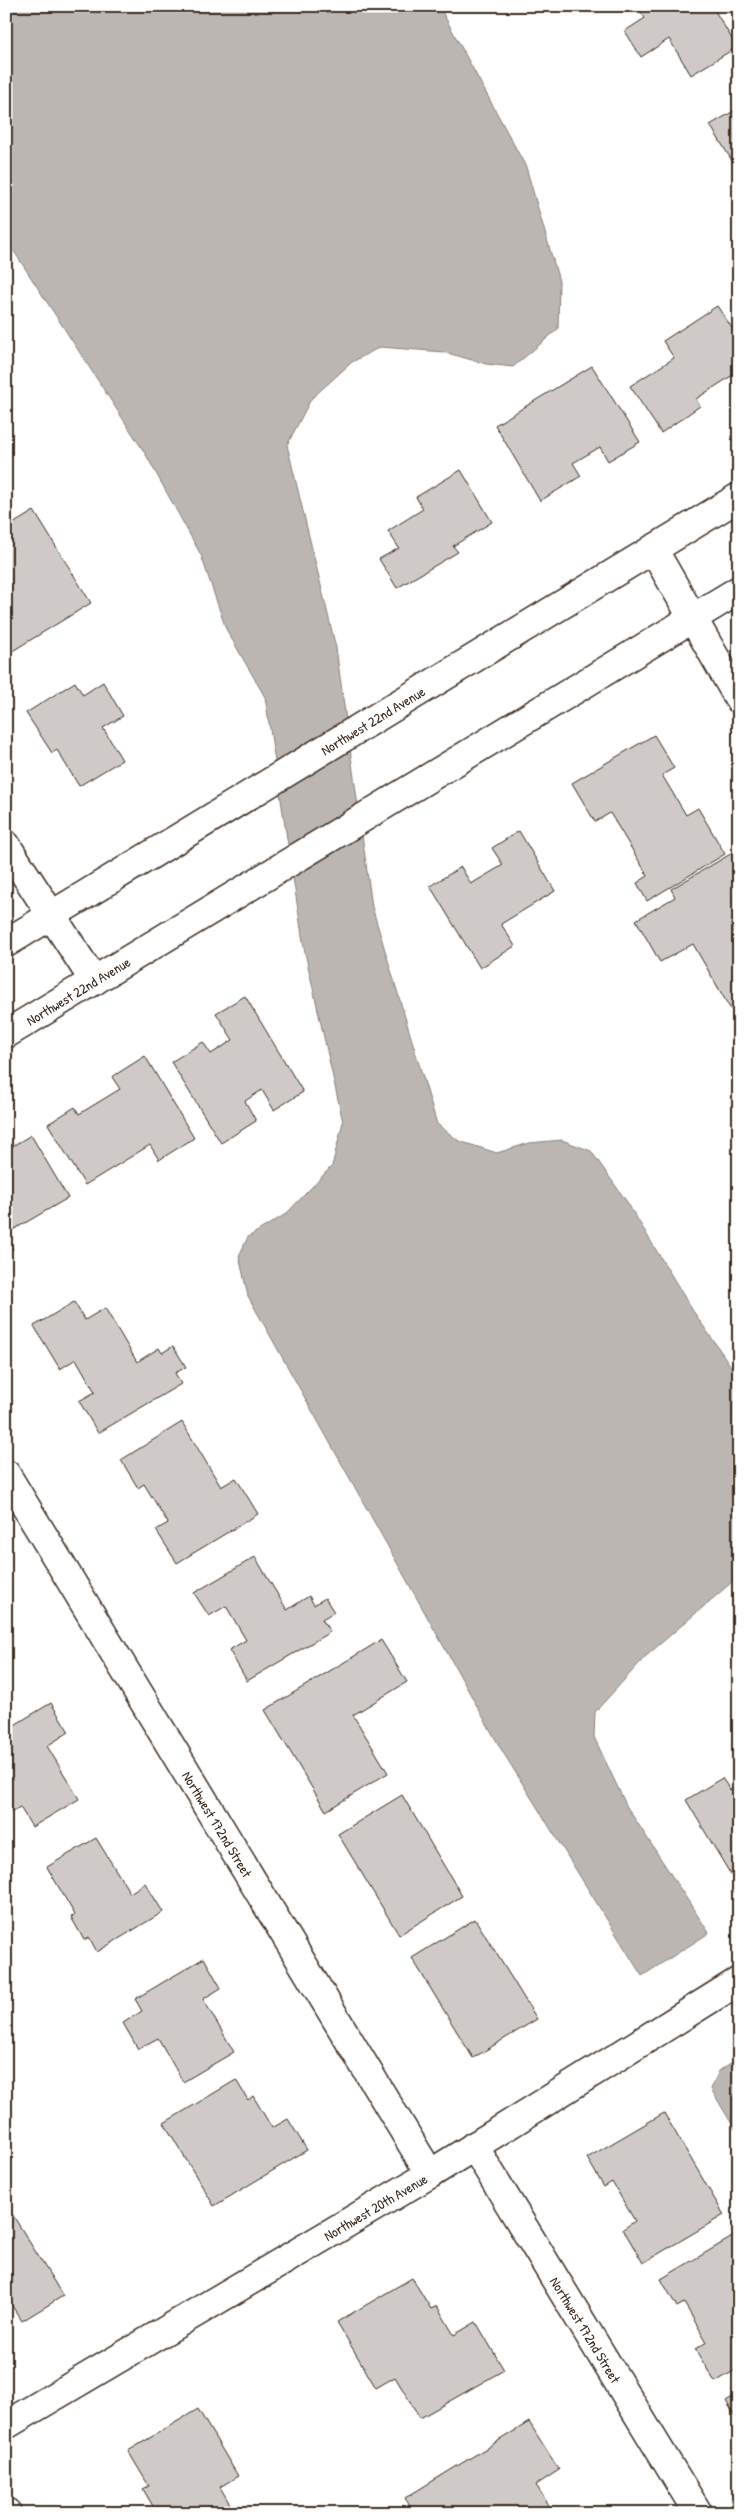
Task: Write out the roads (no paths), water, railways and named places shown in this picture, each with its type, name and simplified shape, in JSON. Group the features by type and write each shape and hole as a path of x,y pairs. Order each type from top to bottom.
{"street":[{"name":"Northwest 22nd Avenue","path":"6,943 739,497"},
{"path":"653,549 739,699"},
{"name":"Northwest 22nd Avenue","path":"6,1034 739,590"},
{"path":"6,845 50,917 94,981"},
{"name":"Northwest 172nd Street","path":"6,1474 430,2174"},
{"name":"Northwest 20th Avenue","path":"6,2425 430,2174 739,1981"},
{"name":"Northwest 172nd Street","path":"474,2146 698,2513"}]}
